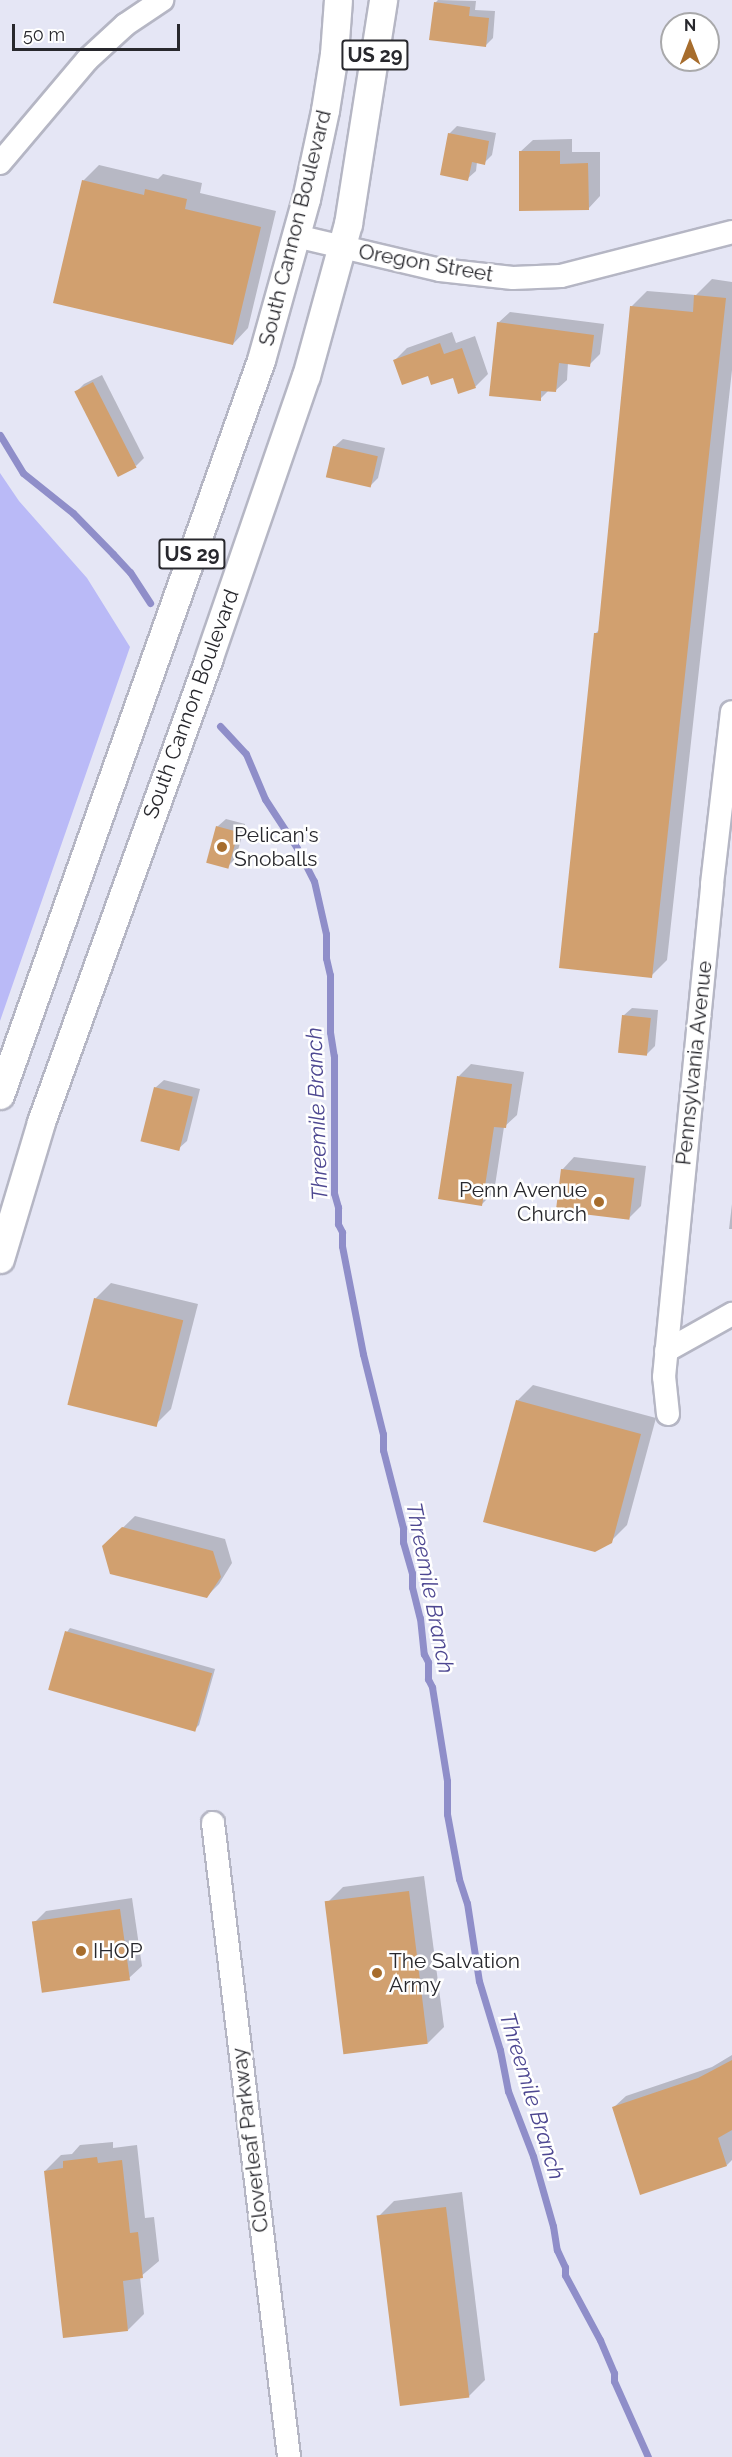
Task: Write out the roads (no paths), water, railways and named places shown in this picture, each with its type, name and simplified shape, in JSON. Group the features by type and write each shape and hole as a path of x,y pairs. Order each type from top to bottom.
{"main road":[{"name":"South Cannon Boulevard","path":"0,1095 261,360 296,236 325,110 334,54 338,0"},
{"name":"South Cannon Boulevard","path":"0,1259 41,1122 209,657 306,376 348,224 383,0"}],"street":[{"path":"0,163 87,60 125,26 162,0"},
{"name":"Oregon Street","path":"296,236 440,270 513,278 561,276 732,232"},
{"name":"Pennsylvania Avenue","path":"668,1414 664,1377 666,1351 728,782 732,712"},
{"path":"666,1351 732,1314"},
{"name":"Cloverleaf Parkway","path":"213,1823 290,2457"}],"waterway":[{"name":"Threemile Branch","path":"0,435 23,473 73,513 130,572 150,603"},
{"name":"Threemile Branch","path":"220,726 246,754 265,799 297,848 314,881 326,934 326,958 330,975 330,1032 334,1056 334,1193 338,1207 338,1224 342,1232 342,1246 363,1354 383,1434 383,1450 412,1573 412,1587 420,1618 424,1654 428,1662 428,1679 432,1687 447,1781 447,1814 459,1879 467,1903 479,1981 500,2050 508,2091 533,2156 553,2226 557,2250 565,2267 565,2275 600,2340 614,2373 614,2381 648,2457"}],"place":[{"name":"Pelican's Snoballs","path":"222,847"},
{"name":"Penn Avenue Church","path":"599,1202"},
{"name":"IHOP","path":"81,1951"},
{"name":"The Salvation Army","path":"377,1973"}]}
